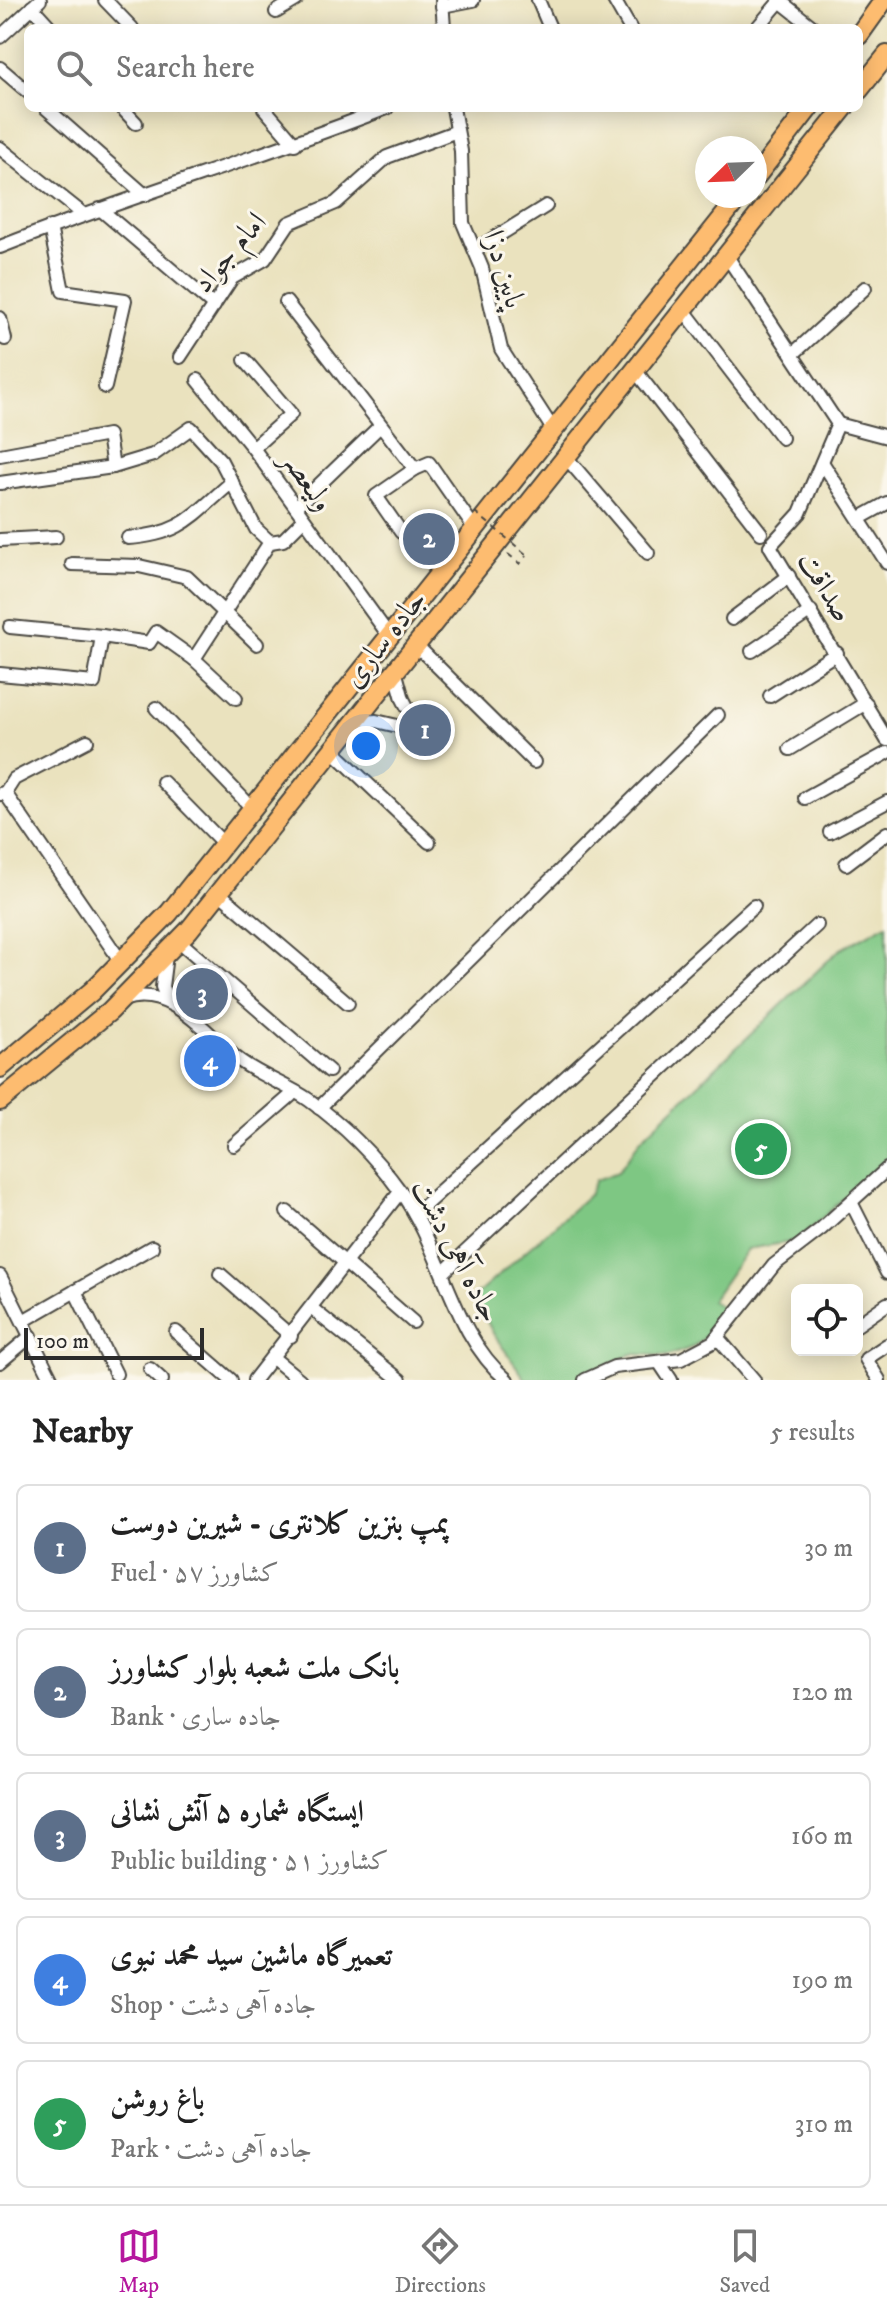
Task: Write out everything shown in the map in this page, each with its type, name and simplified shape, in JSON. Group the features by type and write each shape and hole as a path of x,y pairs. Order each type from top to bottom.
{"highway":[{"path":"863,29 884,0"},
{"path":"863,47 874,46 881,62 863,85"},
{"path":"767,162 806,112"},
{"name":"جاده ساری","path":"0,1101 120,1001 179,941 841,112"},
{"name":"جاده ساری","path":"0,1068 122,963 224,844 390,637 475,520 554,431 731,208"}],"street":[{"path":"105,0 128,24"},
{"path":"276,12 296,0"},
{"path":"444,24 442,3 473,0"},
{"path":"538,0 548,24"},
{"path":"614,0 628,24"},
{"path":"760,24 780,1 809,24"},
{"path":"0,37 36,3 49,24"},
{"path":"0,68 24,89"},
{"path":"51,112 145,195"},
{"path":"126,112 136,123"},
{"path":"267,112 295,144"},
{"path":"0,231 6,244 83,214 295,144 377,112"},
{"name":"پایین دزا","path":"454,112 461,151 463,223 482,268 501,349 554,431"},
{"name":"امام جواد","path":"180,357 232,278 265,259 289,223 336,203 387,157 457,131"},
{"path":"0,148 83,214"},
{"path":"475,250 546,206"},
{"path":"100,209 214,306"},
{"path":"50,227 63,291 125,300 105,387"},
{"path":"726,255 838,424 887,437"},
{"path":"793,354 865,288"},
{"path":"286,302 415,469"},
{"path":"683,309 782,438"},
{"path":"0,318 5,339"},
{"path":"245,360 291,414 253,448"},
{"path":"634,369 761,533"},
{"name":"ولیعصر","path":"198,380 253,448 390,637"},
{"path":"838,424 822,462 887,563"},
{"path":"296,507 380,426"},
{"path":"0,483 113,467 153,455 191,428 221,461 256,529 270,542"},
{"path":"0,455 108,435 113,467"},
{"path":"565,456 648,553"},
{"name":"صداقت","path":"822,462 800,513 770,546 887,740"},
{"path":"401,532 376,496 429,463 475,520"},
{"path":"128,538 162,536 180,526 232,482"},
{"path":"860,518 887,503"},
{"path":"194,659 270,542 283,540 304,519"},
{"path":"0,540 56,537"},
{"path":"72,564 139,566 187,577 257,644"},
{"path":"732,619 789,576"},
{"path":"752,651 811,611"},
{"path":"10,627 149,643 156,632 194,659 236,698"},
{"path":"0,674 94,683 102,636"},
{"path":"414,643 534,762"},
{"path":"770,696 837,653"},
{"path":"354,723 376,721 406,728 413,718 403,699 395,669"},
{"path":"790,749 866,703"},
{"path":"156,708 253,809"},
{"path":"319,1108 718,715"},
{"path":"87,741 14,779 2,794 122,963"},
{"path":"333,751 429,842"},
{"path":"805,798 887,753"},
{"path":"163,782 224,844"},
{"path":"830,832 887,802"},
{"path":"846,864 887,833"},
{"path":"219,893 348,1003"},
{"path":"415,1214 754,906"},
{"path":"444,1272 817,925"},
{"path":"179,941 329,1071"},
{"path":"166,955 162,987 168,1001"},
{"path":"120,1001 136,995 168,1001"},
{"name":"جاده آهی دشت","path":"168,1001 240,1061 319,1108 363,1144 415,1214 444,1272 465,1327 507,1380"},
{"path":"234,1145 295,1092"},
{"path":"585,1380 623,1366 681,1359 717,1337 774,1265 887,1169"},
{"path":"254,1380 400,1192"},
{"path":"851,1202 886,1268"},
{"path":"287,1212 413,1322"},
{"path":"23,1321 152,1247"},
{"path":"220,1274 291,1336"},
{"path":"2,1285 52,1380"},
{"path":"75,1291 116,1374"},
{"path":"863,1321 887,1304"},
{"path":"311,1308 400,1380"},
{"path":"176,1332 231,1380"},
{"path":"0,1362 31,1336"},
{"path":"717,1337 754,1380"},
{"path":"879,1380 866,1359 887,1345"},
{"path":"273,1358 300,1380"},
{"path":"659,1362 671,1380"},
{"path":"623,1366 623,1380"},
{"path":"150,1369 162,1380"}],"path":[{"path":"475,520 527,555 520,564"}],"green space":[{"path":"887,924 887,1159 797,1241 747,1249 711,1301 729,1311 727,1318 693,1347 668,1356 632,1354 577,1380 526,1380 494,1335 474,1297 589,1195 596,1180 618,1172 641,1139 839,950"}],"place":[{"name":"بانک ملت شعبه بلوار کشاورز","path":"429,539"},
{"name":"پمپ بنزین کلانتری - شیرین دوست","path":"425,730"},
{"name":"ایستگاه شماره ۵ آتش نشانی","path":"202,994"},
{"name":"تعمیرگاه ماشین سید محمد نبوی","path":"210,1061"},
{"name":"باغ روشن","path":"761,1149"}]}
